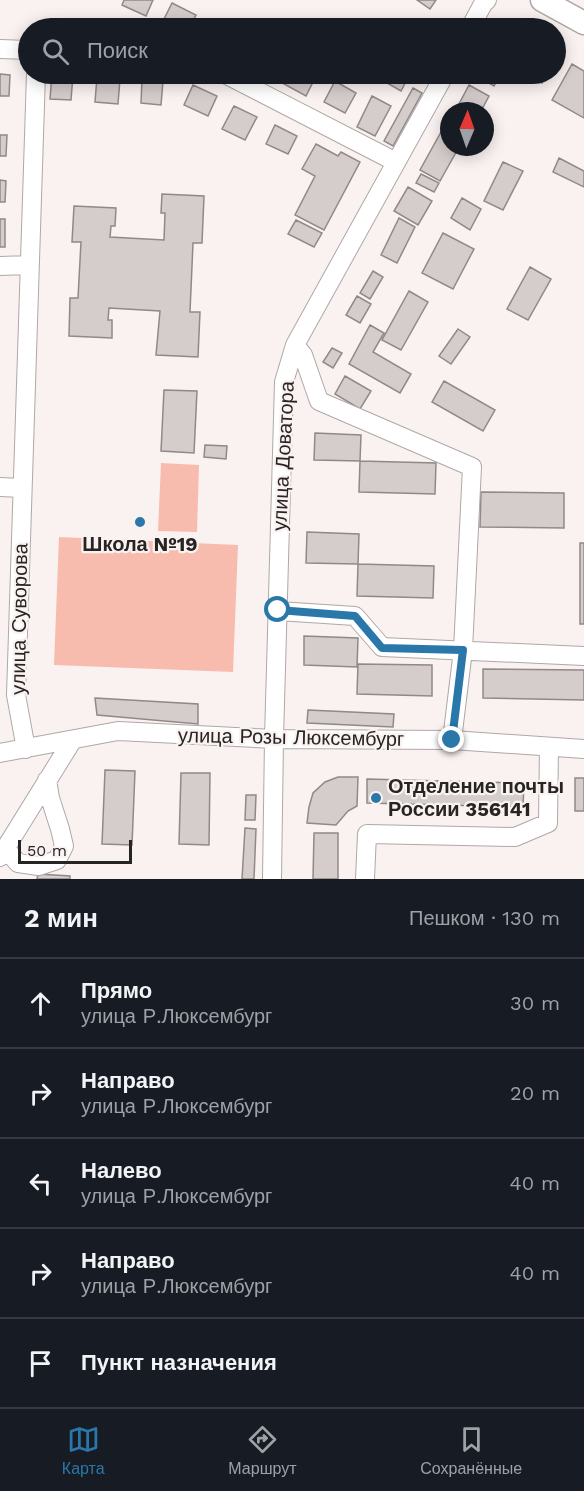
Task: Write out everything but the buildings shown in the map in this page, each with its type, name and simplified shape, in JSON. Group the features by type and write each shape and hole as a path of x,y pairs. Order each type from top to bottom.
{"main road":[{"path":"542,0 584,23"}],"street":[{"path":"475,18 487,0"},
{"path":"0,49 18,50"},
{"name":"улица Суворова","path":"26,749 16,695 36,84"},
{"path":"244,84 396,162"},
{"name":"улица Доватора","path":"272,879 284,382 295,345 439,84"},
{"path":"0,266 29,265"},
{"path":"295,345 303,355 319,401 472,467 463,650 452,740"},
{"path":"0,487 22,488"},
{"path":"278,610 355,616 382,648 584,656"},
{"name":"улица Розы Люксембург","path":"0,753 118,731 274,739 452,740 584,749"},
{"path":"47,780 64,846 57,860 39,866 18,863 3,852 47,780 72,741"},
{"path":"365,879 367,834 515,837 548,823 549,747"}],"shaded area":[{"path":"161,463 199,465 197,532 158,531"},
{"path":"59,537 238,545 233,672 54,665"}],"place":[{"name":"Школа №19","path":"140,522"},
{"name":"Отделение почты России 356141","path":"376,798"}],"route":[{"path":"278,610 355,616 382,648 463,650 452,740"}]}
